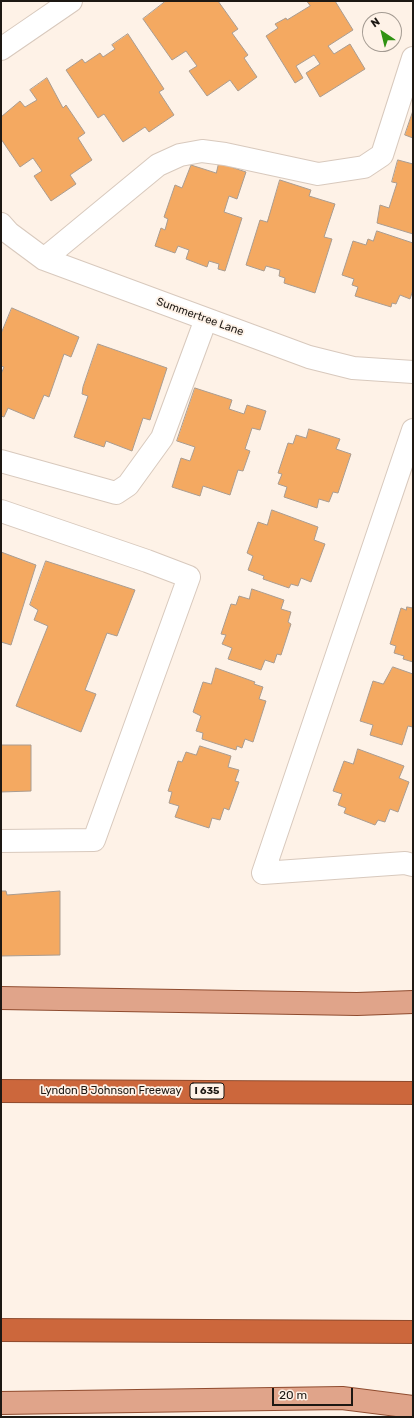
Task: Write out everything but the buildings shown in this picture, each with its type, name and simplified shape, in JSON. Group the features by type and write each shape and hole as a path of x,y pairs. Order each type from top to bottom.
{"highway":[{"name":"Lyndon B Johnson Freeway","path":"7,1090 413,1093"},
{"path":"1,1330 413,1332"}],"main road":[{"path":"1,998 357,1004 413,1002"},
{"path":"1,1403 342,1398 413,1407"}],"street":[{"path":"1,49 71,1"},
{"path":"44,259 158,165 180,155 202,152 225,154 318,174 364,168 382,155 413,58"},
{"name":"Summertree Lane","path":"1,224 44,259 309,357 353,368 413,372"},
{"path":"1,461 116,493 128,485 162,438 206,319"},
{"path":"413,430 263,873 405,862 413,865"},
{"path":"1,511 189,577 94,840 1,841"}]}
